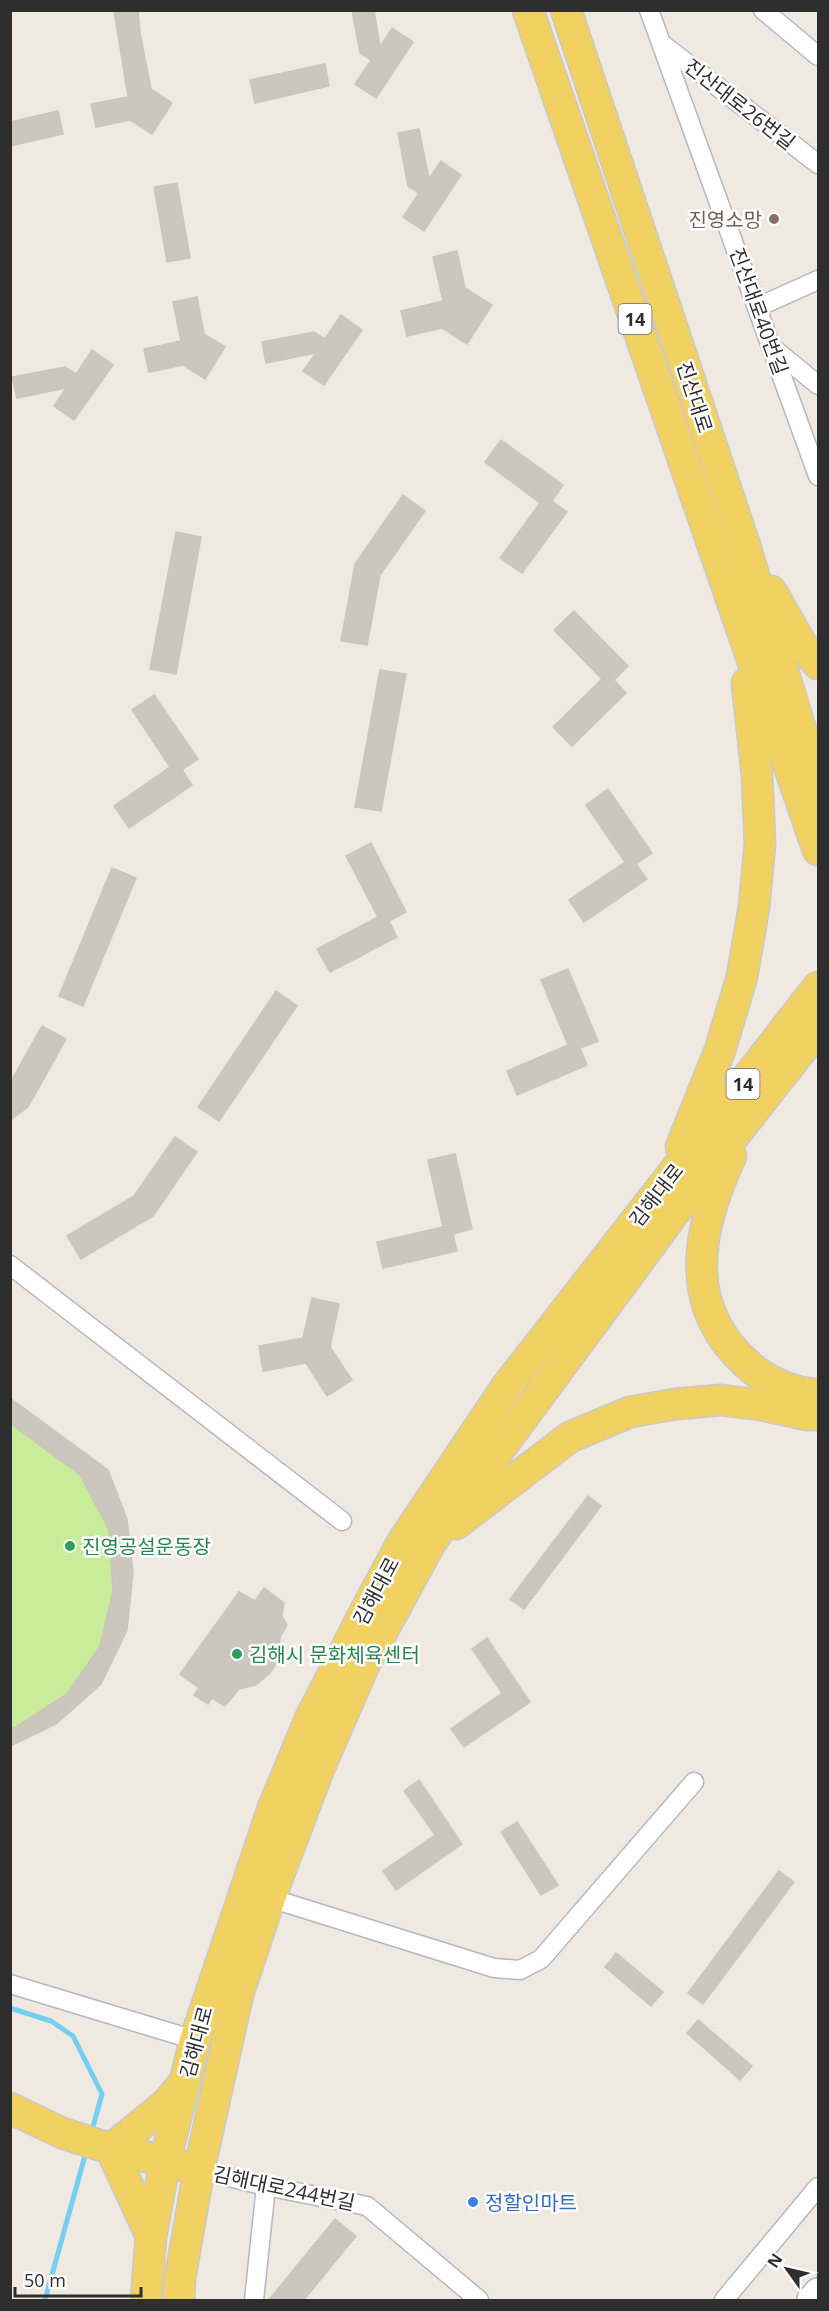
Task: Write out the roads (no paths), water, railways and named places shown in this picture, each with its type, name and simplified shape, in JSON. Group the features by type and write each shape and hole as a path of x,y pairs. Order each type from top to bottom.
{"main road":[{"name":"진산대로","path":"528,10 671,421 740,629"},
{"name":"진산대로","path":"566,10 745,546 819,786"},
{"path":"745,546 802,645 819,664"},
{"path":"740,629 814,839"},
{"path":"667,1182 720,1050 742,977 754,907 760,843 757,775 740,629"},
{"name":"김해대로","path":"146,2301 151,2236 165,2162 195,2040 273,1808 310,1719 375,1592 403,1541 507,1386 819,987"},
{"name":"김해대로","path":"179,2301 180,2278 199,2170 238,1994 270,1898 318,1771 365,1663 431,1542 688,1194 819,1029"},
{"path":"748,1120 722,1176 704,1228 701,1279 710,1316 733,1352 758,1373 781,1386 810,1394 819,1394"},
{"path":"431,1542 570,1437 630,1412 676,1404 721,1400 761,1405 807,1415 819,1415"},
{"path":"105,2147 167,2103 186,2080"},
{"path":"10,2108 62,2133 105,2147 199,2170"},
{"path":"105,2147 151,2236"},
{"path":"811,2301 819,2292"}],"street":[{"name":"진산대로40번길","path":"649,10 819,476"},
{"path":"763,10 819,56"},
{"name":"진산대로26번길","path":"662,44 819,164"},
{"path":"758,307 819,280"},
{"path":"772,347 819,385"},
{"path":"10,1265 342,1521"},
{"path":"270,1898 494,1968 520,1970 541,1959 694,1782"},
{"path":"10,1984 195,2040"},
{"name":"김해대로244번길","path":"199,2170 367,2206 479,2301"},
{"path":"254,2301 266,2186"},
{"path":"724,2301 819,2187"}],"waterway":[{"path":"10,2008 51,2021 73,2036 102,2094 91,2134"},
{"path":"45,2300 86,2152"}],"place":[{"name":"진영소망","path":"774,219"},
{"name":"진영공설운동장","path":"70,1546"},
{"name":"김해시 문화체육센터","path":"237,1654"},
{"name":"정할인마트","path":"473,2202"}]}
